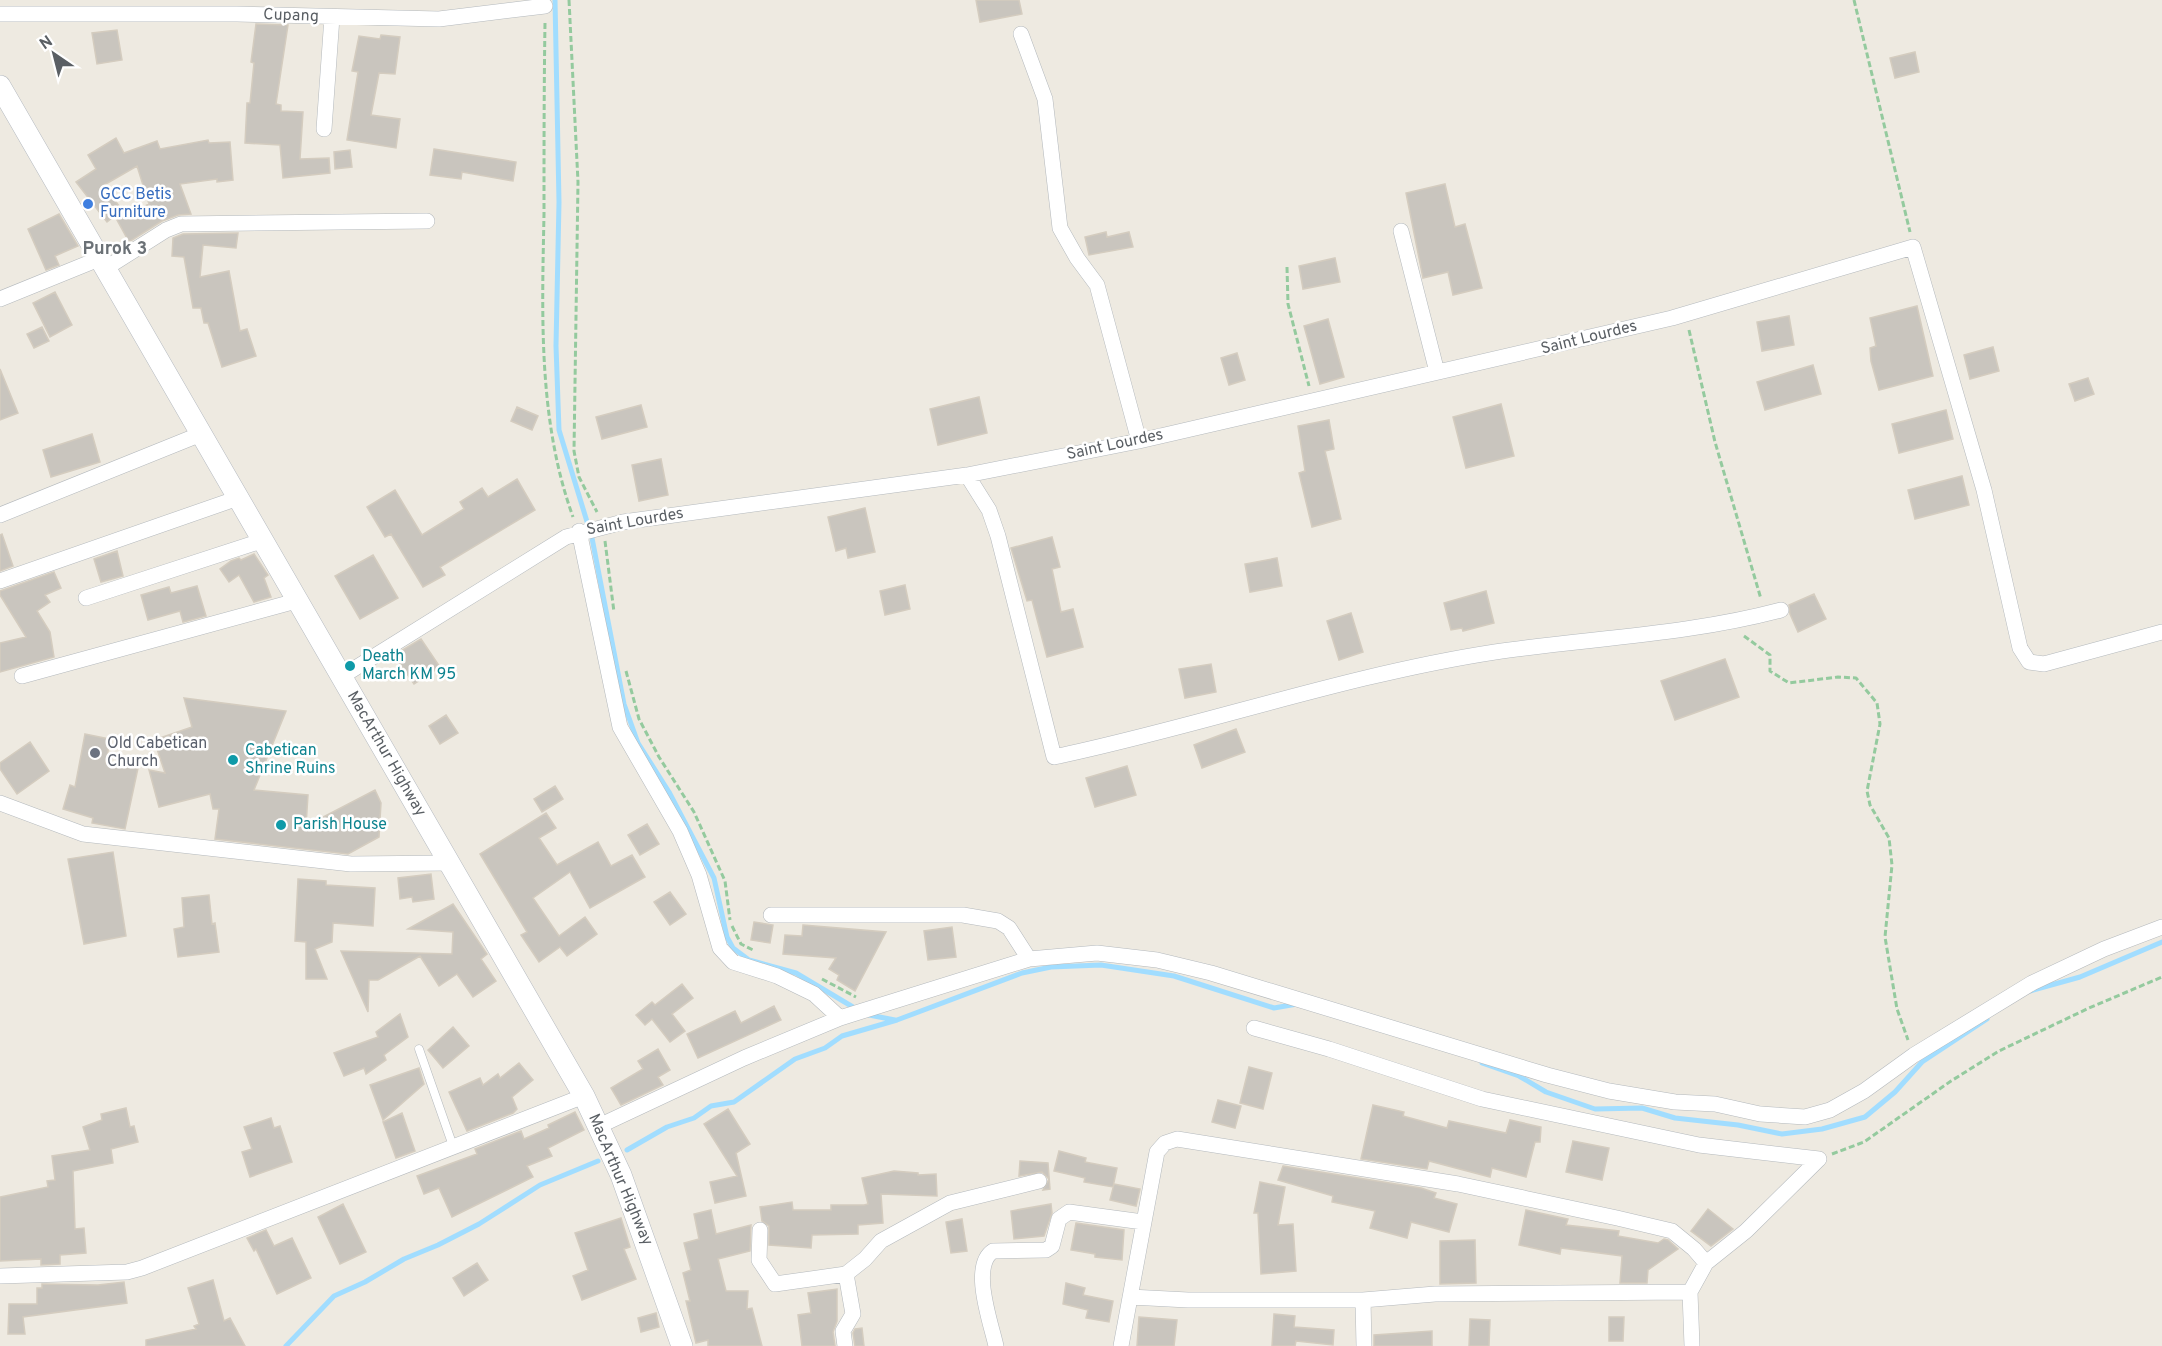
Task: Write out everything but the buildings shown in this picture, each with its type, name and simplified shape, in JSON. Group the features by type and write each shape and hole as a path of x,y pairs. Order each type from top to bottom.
{"main road":[{"name":"MacArthur Highway","path":"0,86 261,541 584,1096 599,1126 644,1235 682,1346"}],"street":[{"name":"Cupang","path":"0,14 439,19 525,4 545,6"},
{"path":"324,129 332,17"},
{"path":"1021,34 1045,99 1060,228 1077,258 1097,285 1139,441"},
{"path":"0,298 103,263 181,224 427,221"},
{"path":"1401,231 1437,372"},
{"name":"Saint Lourdes","path":"341,677 534,555 581,531 602,526 967,475 1139,441 1685,314 1913,247"},
{"path":"1913,247 1984,490 2014,631 2024,655 2029,662 2044,664 2162,632"},
{"path":"0,515 201,434"},
{"path":"967,475 989,510 998,536 1054,757 1360,680 1495,652 1728,624 1781,610"},
{"path":"0,581 237,498"},
{"path":"581,531 620,728 680,831 699,875 720,948 733,963 777,976 814,994 846,1017"},
{"path":"86,598 261,541"},
{"path":"22,676 296,601"},
{"path":"0,803 82,834 351,864 449,863"},
{"path":"771,915 963,915 998,921 1009,928 1029,959"},
{"path":"599,1126 744,1058 877,1006 1029,959 1097,953 1156,960 1211,973 1536,1072 1609,1091 1675,1102 1715,1104 1760,1114 1805,1117 1830,1110 1864,1091 1914,1055 2032,983 2104,949 2162,927"},
{"path":"1254,1028 1329,1049 1482,1099 1699,1145 1819,1159"},
{"path":"0,1276 127,1272 142,1268 584,1096"},
{"path":"1121,1346 1156,1152 1165,1143 1177,1138 1458,1184 1617,1218 1672,1232 1694,1249 1706,1263"},
{"path":"1692,1346 1690,1292 1706,1263 1746,1231 1819,1159"},
{"path":"760,1230 759,1260 775,1284 846,1274 865,1259 881,1241 950,1203 1039,1181"},
{"path":"996,1346 984,1297 984,1260 987,1255 993,1251 1046,1250 1052,1246 1059,1219 1069,1212 1143,1222"},
{"path":"845,1346 843,1330 853,1314 846,1274"},
{"path":"1130,1297 1188,1300 1363,1300 1435,1294 1690,1292"},
{"path":"1363,1300 1364,1346"}],"lane":[{"path":"419,1050 453,1146"}],"path":[{"path":"569,0 578,182 574,451 579,477 602,526 615,619"},
{"path":"1854,0 1913,247"},
{"path":"545,6 544,364 550,432 562,486 581,531"},
{"path":"1287,267 1288,304 1311,400"},
{"path":"1685,314 1715,441 1766,614"},
{"path":"1728,624 1770,655 1770,671 1789,683 1838,677 1856,678 1877,703 1880,724 1867,791 1870,806 1889,838 1892,865 1885,937 1897,1009 1914,1055"},
{"path":"624,662 639,719 659,757 694,812 725,881 731,925 741,944 760,953"},
{"path":"1819,1159 1864,1142 1951,1081 1999,1051 2089,1008 2162,977"},
{"path":"821,978 877,1006"}],"waterway":[{"path":"555,0 559,202 556,346 559,430 592,538 624,704 638,743 669,792 714,878 727,937 733,948 749,960 796,973 858,1010"},
{"path":"2030,991 2080,977 2162,942"},
{"path":"627,1150 667,1127 694,1118 711,1106 734,1102 795,1059 825,1048 842,1036 897,1020 1022,973 1051,967 1101,965 1174,976 1274,1008 1297,1004"},
{"path":"869,1015 895,1020"},
{"path":"1482,1063 1519,1076 1546,1092 1595,1109 1642,1108 1675,1118 1738,1125 1782,1134 1822,1129 1865,1117 1895,1092 1922,1062 1987,1019"},
{"path":"286,1346 334,1296 365,1282 404,1259 479,1224 540,1185 598,1161"}],"place":[{"name":"GCC Betis Furniture","path":"88,204"},
{"name":"Death March KM 95","path":"350,666"},
{"name":"Old Cabetican Church","path":"95,753"},
{"name":"Cabetican Shrine Ruins","path":"233,760"},
{"name":"Parish House","path":"281,825"}],"district":[{"name":"Purok 3","path":"115,249"}]}
